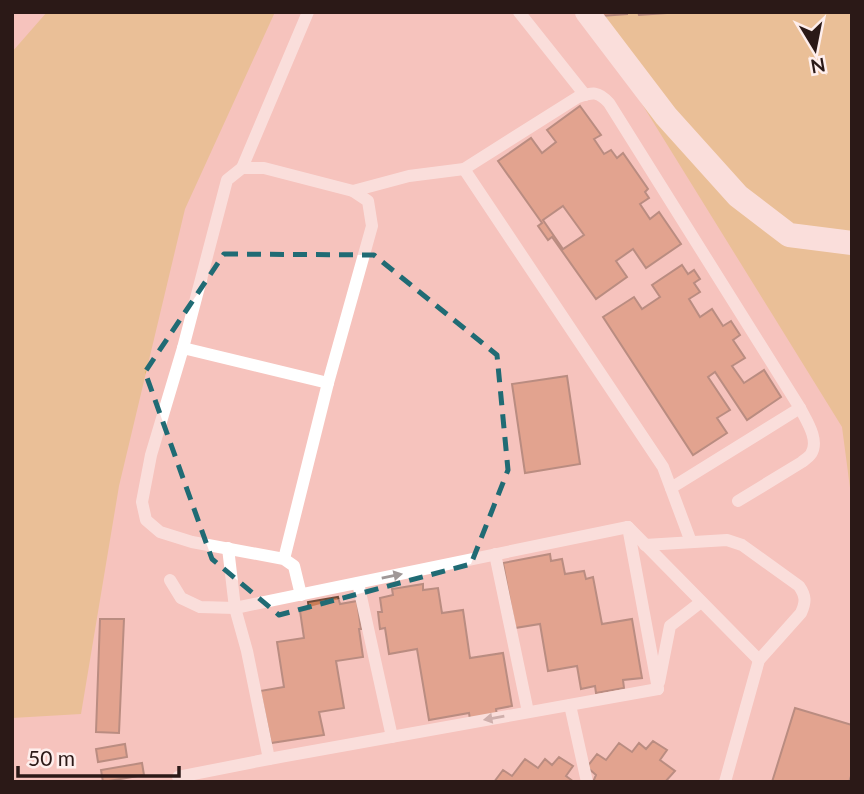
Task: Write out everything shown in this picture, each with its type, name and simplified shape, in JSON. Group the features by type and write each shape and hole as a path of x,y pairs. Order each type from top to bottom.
{"street":[{"path":"587,12 666,116 738,196 789,235 852,243"}],"lane":[{"path":"301,595 294,566 284,559 160,532 146,520 142,502 151,455 183,348 227,180 242,168 308,12"},
{"path":"519,12 585,95"},
{"path":"353,191 409,176 464,169 578,97 590,93 601,95 609,103 800,408 813,434 811,455 738,501"},
{"path":"242,168 264,168 353,191 368,201 372,226 328,383 284,559"},
{"path":"464,169 663,467 691,542"},
{"path":"183,348 328,383"},
{"path":"671,488 800,408"},
{"path":"628,527 759,660"},
{"path":"170,580 181,598 200,607 235,608 628,527"},
{"path":"628,527 657,690"},
{"path":"645,545 727,540 742,545 799,586 805,595 801,613 759,660 725,782"},
{"path":"228,548 235,608 247,651 269,759"},
{"path":"495,554 528,712"},
{"path":"358,583 391,737"},
{"path":"657,690 670,626 701,602"},
{"path":"178,777 657,690"},
{"path":"570,705 587,782"}],"highlighted area":[{"path":"224,254 374,255 497,355 508,470 471,564 279,615 212,559 145,372"}],"shaded area":[{"path":"47,12 275,12 185,209 119,486 81,714 12,718 12,52"},
{"path":"585,12 852,12 852,503 842,427"}],"building":[{"path":"602,12 627,12 627,14 602,16"},
{"path":"638,12 666,12 666,13 639,15"},
{"path":"580,106 601,135 594,139 604,154 611,150 617,158 623,153 648,189 645,192 649,198 640,204 650,219 659,212 681,244 646,268 633,249 616,261 627,277 596,299 552,237 548,240 538,226 542,223 498,161 531,138 542,153 556,142 547,130","holes":["563,206 584,235 563,249 543,220"]},
{"path":"682,265 688,274 694,270 700,279 694,283 700,292 689,299 700,317 712,309 723,326 731,321 740,335 733,340 745,358 732,366 744,383 764,370 781,397 747,420 715,372 708,377 730,410 717,418 727,433 693,455 603,317 634,297 642,309 660,297 652,285"},
{"path":"567,376 580,464 525,473 512,384"},
{"path":"550,554 551,561 562,559 565,574 584,571 586,579 593,577 602,624 632,619 642,678 623,680 624,688 596,693 595,686 581,689 577,666 548,671 540,624 515,628 503,563"},
{"path":"423,584 423,590 438,588 442,613 463,610 470,658 503,653 512,706 496,709 497,715 470,719 469,713 429,720 417,649 389,654 385,628 380,629 378,612 382,612 380,598 393,595 392,589"},
{"path":"338,597 340,604 357,601 363,657 336,661 344,708 319,712 324,735 271,743 260,691 284,687 277,642 304,638 300,611 309,609 308,602"},
{"path":"100,619 124,619 119,733 96,732"},
{"path":"795,708 852,725 852,773 849,782 772,782"},
{"path":"653,741 667,750 660,760 675,771 665,782 593,782 596,775 587,767 597,754 606,760 619,743 632,752 639,743 646,749"},
{"path":"125,744 127,757 98,762 96,749"},
{"path":"559,757 573,766 566,776 574,782 494,782 503,770 512,776 525,759 538,768 545,759 552,765"},
{"path":"142,763 144,775 103,782 101,770"}]}
